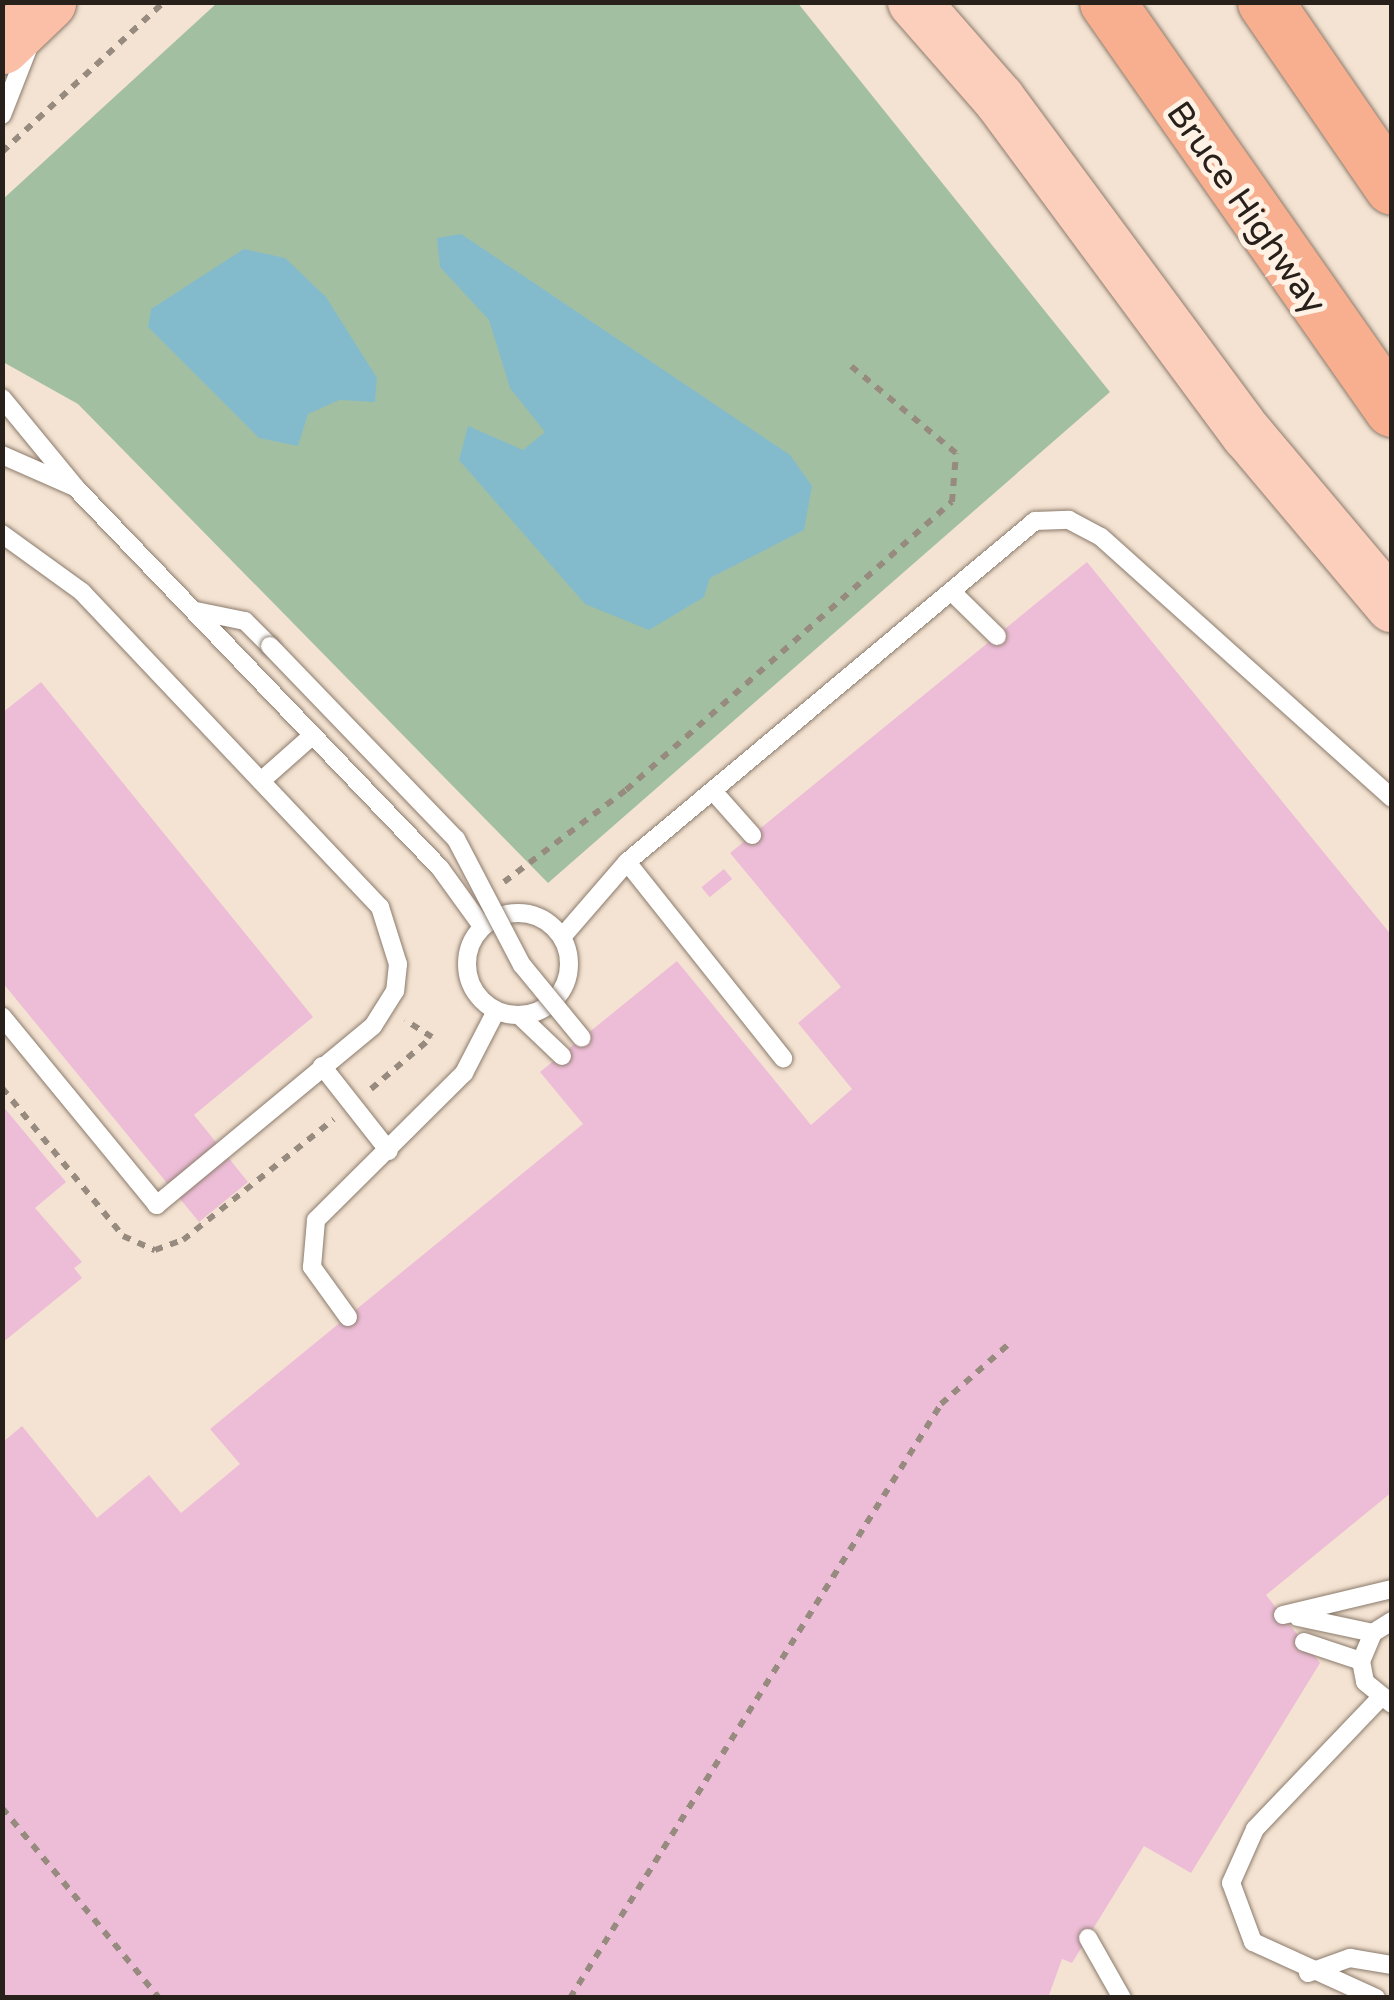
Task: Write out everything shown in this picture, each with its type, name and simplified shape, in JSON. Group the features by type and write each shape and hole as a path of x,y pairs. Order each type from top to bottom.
{"highway":[{"name":"Bruce Highway","path":"1108,2 1392,408"},
{"path":"1265,2 1392,187"},
{"path":"2,46 44,6"}],"main road":[{"path":"914,2 999,98 1248,435 1392,606"}],"lane":[{"path":"2,115 44,6"},
{"path":"2,398 75,487 313,735 477,918"},
{"path":"2,455 75,487"},
{"path":"195,612 244,621 456,838 531,978 580,1040 564,988 562,938 628,862 1035,521 1069,520 1102,537 1392,798"},
{"path":"2,534 82,592 394,932 388,1010 157,1205 2,1016"},
{"path":"952,592 997,636"},
{"path":"260,782 313,735"},
{"path":"712,791 752,835"},
{"path":"628,862 782,1058"},
{"path":"477,918 525,913 562,938"},
{"path":"477,918 466,972 496,1011 520,1016 562,1056"},
{"path":"520,1016 564,988"},
{"path":"348,1316 312,1267 310,1236 464,1072 496,1011"},
{"path":"322,1066 388,1151"},
{"path":"1374,1633 1283,1615 1392,1589"},
{"path":"1362,1661 1374,1633 1392,1620"},
{"path":"1304,1642 1362,1661 1386,1701 1255,1828 1234,1868 1234,1910 1246,1933 1308,1973 1376,1998"},
{"path":"1088,1938 1122,1998"},
{"path":"1308,1973 1350,1958 1392,1965"},
{"path":"1308,1973 1331,1998"}],"path":[{"path":"2,152 164,2"},
{"path":"477,918 952,502 956,453 851,366"},
{"path":"2,1088 123,1236 155,1250 184,1240 432,1037 388,1010"},
{"path":"570,1998 941,1404 1010,1343"},
{"path":"2,1808 159,1998"}],"green space":[{"path":"797,2 1110,392 548,883 78,404 3,362 3,199 217,3"}],"water":[{"path":"461,234 790,455 812,486 804,530 710,578 704,597 649,630 585,604 459,460 468,426 523,450 545,432 510,388 489,320 440,267 437,238"},
{"path":"244,249 285,258 326,297 377,378 375,402 339,400 308,414 298,446 259,438 148,327 151,309"}],"building":[{"path":"1087,562 1392,936 1392,1492 1266,1595 1320,1663 1191,1873 1144,1846 1072,1963 1062,1959 1048,1998 2,1998 3,1442 22,1426 97,1518 149,1475 181,1513 240,1464 210,1429 583,1124 540,1072 677,961 811,1125 852,1089 798,1023 841,987 730,853"},
{"path":"41,682 313,1017 194,1115 248,1182 199,1222 2,982 2,713"},
{"path":"724,869 732,879 710,897 701,887"},
{"path":"2,1105 66,1182 35,1208 82,1262 74,1268 82,1278 2,1343"}]}
